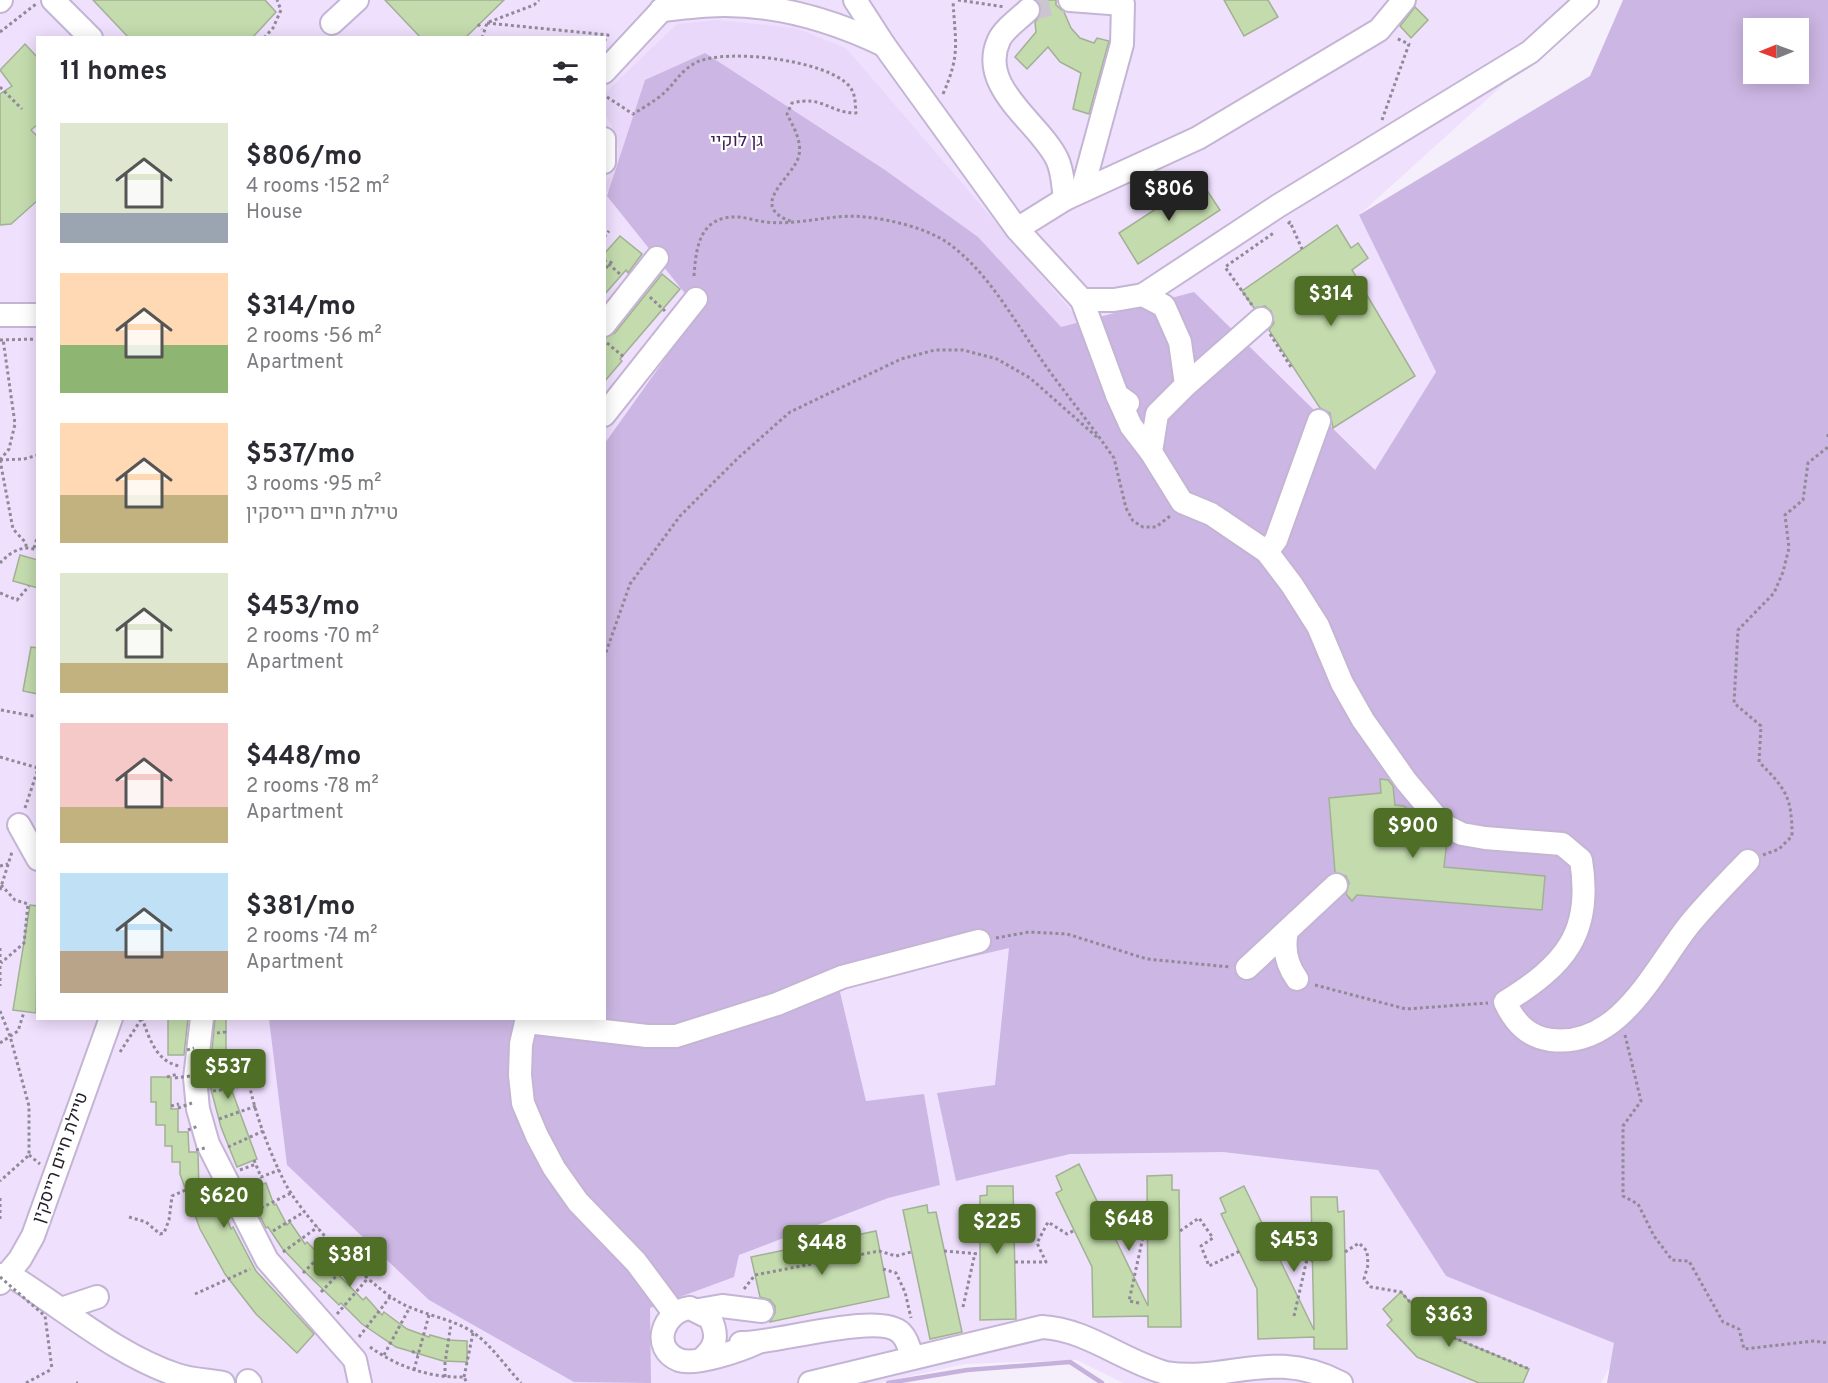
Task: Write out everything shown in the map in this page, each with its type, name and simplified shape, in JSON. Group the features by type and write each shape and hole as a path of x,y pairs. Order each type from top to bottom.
{"street":[{"path":"53,0 89,36"},
{"path":"332,23 357,0"},
{"path":"855,0 884,45 1017,229 1082,300 1117,395 1131,426 1151,452 1182,502 1211,514 1267,552 1292,585 1318,626 1342,683 1363,720 1406,781 1442,824 1462,834 1485,838 1562,844 1581,860 1586,890 1580,925 1565,953 1549,971 1505,1002 1523,1028 1536,1038 1559,1041 1591,1033 1620,1015 1636,999 1689,925 1748,861"},
{"path":"1071,0 1123,4 1122,44 1073,195"},
{"path":"1017,229 1073,195 1198,138 1379,30 1404,0"},
{"path":"1082,300 1114,300 1143,295 1373,147 1530,52 1587,0"},
{"path":"606,70 666,5 725,5 791,12 848,27 884,45"},
{"path":"1028,10 1000,38 995,53 996,73 1004,92 1057,159 1073,195"},
{"path":"608,341 657,258"},
{"path":"1143,295 1164,306 1180,342 1185,385"},
{"path":"606,412 696,299"},
{"path":"0,315 36,315"},
{"path":"1151,452 1157,414 1185,385 1261,319"},
{"path":"1117,395 1135,408 1157,414"},
{"path":"1267,552 1276,540 1319,421"},
{"path":"19,825 36,855"},
{"path":"1247,968 1336,885"},
{"path":"1287,931 1284,950 1291,972 1297,979"},
{"path":"674,1313 636,1262 578,1202 537,1136 523,1103 520,1075 521,1044 527,1020 647,1036 676,1036 777,1004 842,977 979,941"},
{"path":"96,1054 100,1020"},
{"path":"96,1054 110,1020"},
{"path":"201,1020 189,1060 204,1132 355,1360 360,1383"},
{"name":"טיילת חיים רייסקין","path":"0,1299 6,1274 33,1236 96,1054"},
{"path":"6,1274 101,1336 177,1375 223,1383"},
{"path":"62,1309 97,1297"},
{"path":"715,1333 727,1318 763,1314 722,1306 699,1310 684,1309 674,1313 664,1326 662,1334 666,1349 679,1360 695,1361 756,1342 872,1324 894,1328 901,1333 912,1358"},
{"path":"699,1310 710,1318 715,1333 714,1347 703,1358"},
{"path":"810,1383 955,1350 1027,1330 1056,1328 1072,1332 1166,1373 1188,1377 1217,1376 1285,1367 1323,1374 1341,1383"},
{"path":"715,1333 729,1342 756,1342"}],"path":[{"path":"0,32 40,0"},
{"path":"266,36 273,28 281,10 277,0"},
{"path":"487,23 534,5 539,0"},
{"path":"940,101 954,68 957,37 953,0"},
{"path":"958,0 1028,10"},
{"path":"483,36 487,23"},
{"path":"487,23 608,35 606,38"},
{"path":"478,24 482,28"},
{"path":"1373,147 1409,44"},
{"path":"607,96 633,114 664,93 675,78 698,62 735,54 812,65 841,78 855,97 856,113 842,113 831,106 808,99 792,103 787,114 799,141 800,154 795,165 773,193 772,205 783,219 796,223"},
{"path":"0,87 22,109"},
{"path":"694,276 696,246 702,232 718,221 738,217 779,224 837,215 888,220 946,242 968,259 990,286 1114,458 1126,508 1133,521 1143,527 1156,527 1165,522 1182,502"},
{"path":"779,224 783,219"},
{"path":"1248,300 1225,267 1290,222 1302,249"},
{"path":"606,235 609,231"},
{"path":"606,268 613,260"},
{"path":"606,262 616,271"},
{"path":"26,548 26,543 13,529 0,460 9,449 15,424 1,340 36,339"},
{"path":"608,341 622,355"},
{"path":"606,652 630,584 680,516 738,458 790,412 901,359 935,350 963,350 997,359 1030,378 1104,444"},
{"path":"1748,861 1779,849 1792,836 1792,813 1784,786 1759,762 1761,726 1734,703 1738,630 1774,593 1789,548 1785,515 1803,500 1808,463 1828,447"},
{"path":"0,460 24,459 36,456"},
{"path":"0,563 10,553 26,548 36,549"},
{"path":"0,593 17,600 29,586"},
{"path":"1,710 36,717"},
{"path":"0,757 36,767"},
{"path":"0,866 8,864"},
{"path":"1,885 15,900 28,904 24,943 2,963"},
{"path":"0,948 2,963 0,986"},
{"path":"0,1011 10,1036 29,1106 29,1155 0,1181"},
{"path":"0,1043 18,1031 24,1012"},
{"path":"1620,1015 1641,1101 1623,1126 1623,1196 1638,1204 1654,1236 1672,1260 1689,1261 1723,1322 1738,1329 1744,1349 1814,1341 1828,1343"},
{"path":"135,1030 141,1020"},
{"path":"143,1020 158,1054 189,1060 225,1058 244,1060"},
{"path":"244,1049 248,1084 264,1131 279,1170 304,1212 368,1278 391,1297 473,1333 521,1383"},
{"path":"172,1080 189,1060"},
{"path":"216,1091 248,1084"},
{"path":"176,1109 192,1103"},
{"path":"223,1117 256,1106"},
{"path":"188,1130 198,1126"},
{"path":"232,1144 264,1131"},
{"path":"196,1150 205,1148"},
{"path":"29,1155 42,1166"},
{"path":"245,1168 255,1162 261,1177 279,1170"},
{"path":"129,1217 146,1222 160,1233 164,1233 169,1220 172,1196 205,1181"},
{"path":"259,1209 291,1193"},
{"path":"0,1198 0,1221"},
{"path":"271,1232 283,1221 304,1212"},
{"path":"1180,1231 1199,1218 1213,1238 1201,1246 1209,1266 1240,1251"},
{"path":"1015,1262 1046,1262 1037,1243 1048,1222 1067,1234 1075,1230"},
{"path":"1107,1222 1148,1239"},
{"path":"195,1294 228,1281 282,1251 318,1227"},
{"path":"1139,1303 1129,1301 1143,1237"},
{"path":"305,1269 333,1243"},
{"path":"1345,1252 1359,1243 1367,1251 1368,1265 1364,1279 1371,1287 1401,1292 1435,1330 1529,1369"},
{"path":"1272,1246 1313,1261"},
{"path":"742,1290 755,1275 879,1251 896,1256 911,1252"},
{"path":"944,1251 978,1253 963,1307"},
{"path":"1294,1316 1307,1259"},
{"path":"324,1288 351,1261"},
{"path":"883,1269 896,1273 905,1292 910,1326"},
{"path":"6,1274 45,1316 52,1369 26,1383"},
{"path":"342,1322 336,1316 343,1304 368,1278"},
{"path":"358,1338 391,1297"},
{"path":"384,1355 410,1307"},
{"path":"414,1370 420,1336 429,1315"},
{"path":"365,1322 367,1327"},
{"path":"445,1377 443,1358 451,1324"},
{"path":"467,1383 464,1377 469,1343 473,1333"},
{"path":"353,1334 384,1355 414,1370 445,1377 464,1377"},
{"path":"387,1337 391,1341"},
{"path":"412,1351 418,1355"}],"shaded area":[{"path":"0,0 1591,0 1558,35 1359,215 1436,372 1375,470 1635,1320 1601,1383 1123,1383 1077,1360 965,1364 879,1383 0,1383"}],"green space":[{"path":"1623,0 1828,0 1828,1383 1607,1383 1614,1343 1446,1276 1378,1170 1223,1152 1070,1154 956,1181 937,1093 995,1085 1009,948 839,988 866,1101 924,1094 940,1185 888,1198 739,1255 734,1277 650,1308 651,1383 574,1382 429,1300 287,1165 269,1020 606,1020 606,442 699,311 607,196 645,80 705,53 885,170 978,237 1061,327 1194,292 1375,470 1436,372 1359,215 1590,76"},
{"name":"גן לוקיי","path":"718,20 795,28 846,48 1093,336 711,297 606,190 607,182 617,165 618,150 613,128 606,117 606,92 677,24"}],"building":[{"path":"93,0 265,0 276,12 254,36 127,36"},
{"path":"385,0 504,0 467,36 419,36"},
{"path":"1037,0 1056,0 1056,5 1064,12 1071,28 1080,38 1094,43 1097,38 1109,41 1089,114 1073,109 1081,73 1060,62 1048,47 1027,69 1015,57 1036,32 1035,22 1041,14 1041,7"},
{"path":"1224,0 1268,0 1278,17 1244,36"},
{"path":"1415,7 1428,20 1411,38 1400,26"},
{"path":"25,44 36,56 36,126 31,130 36,135 36,202 11,224 0,225 0,94 12,86 0,70"},
{"path":"1200,180 1220,210 1138,264 1119,233"},
{"path":"1337,225 1351,248 1358,243 1368,258 1352,270 1415,376 1333,428 1330,413 1320,408 1269,330 1274,323 1271,311 1265,306 1254,308 1242,291"},
{"path":"620,236 642,254 628,273 626,270 606,293 606,252"},
{"path":"662,274 680,289 620,359 622,361 606,380 606,337 615,333"},
{"path":"20,555 36,559 36,587 13,581"},
{"path":"31,647 36,648 36,694 23,691"},
{"path":"1380,779 1388,780 1393,786 1395,805 1404,806 1421,824 1420,838 1447,841 1444,867 1545,876 1542,910 1357,895 1352,901 1346,894 1349,883 1346,876 1335,872 1329,798 1381,793"},
{"path":"30,905 36,906 36,1013 13,1010"},
{"path":"168,1020 188,1020 184,1055 168,1055"},
{"path":"215,1020 226,1020 226,1056 232,1091 257,1159 237,1167 221,1127 209,1082"},
{"path":"151,1077 171,1077 171,1109 178,1109 178,1132 188,1132 189,1152 197,1152 199,1189 213,1184 231,1229 233,1227 256,1271 314,1334 297,1353 256,1314 225,1274 200,1229 180,1174 180,1162 172,1162 172,1146 165,1146 165,1125 156,1125 156,1102 151,1102"},
{"path":"1079,1164 1148,1306 1147,1176 1172,1175 1172,1190 1179,1190 1181,1327 1148,1327 1148,1316 1093,1317 1092,1267 1056,1193 1062,1190 1056,1176"},
{"path":"266,1183 274,1205 276,1204 287,1225 290,1222 305,1244 307,1242 363,1300 366,1297 382,1315 384,1312 407,1329 429,1337 430,1335 448,1340 467,1341 467,1362 443,1361 396,1347 362,1324 341,1303 339,1305 282,1248 268,1227 266,1228 247,1190"},
{"path":"987,1186 1013,1186 1016,1319 980,1320 980,1196 987,1195"},
{"path":"1244,1186 1314,1330 1311,1197 1337,1197 1338,1212 1344,1211 1347,1349 1314,1349 1314,1337 1258,1339 1257,1289 1221,1214 1226,1212 1220,1198"},
{"path":"927,1205 928,1213 936,1212 962,1332 930,1339 903,1210"},
{"path":"876,1231 889,1297 770,1322 775,1313 775,1306 770,1300 760,1297 751,1257"},
{"path":"1401,1292 1435,1330 1529,1369 1523,1383 1479,1383 1417,1357 1387,1325 1392,1320 1383,1309"}],"waterway":[{"path":"888,1383 967,1370 1070,1362 1102,1383"}],"tunnel":[{"path":"1028,10 1069,0"}]}
